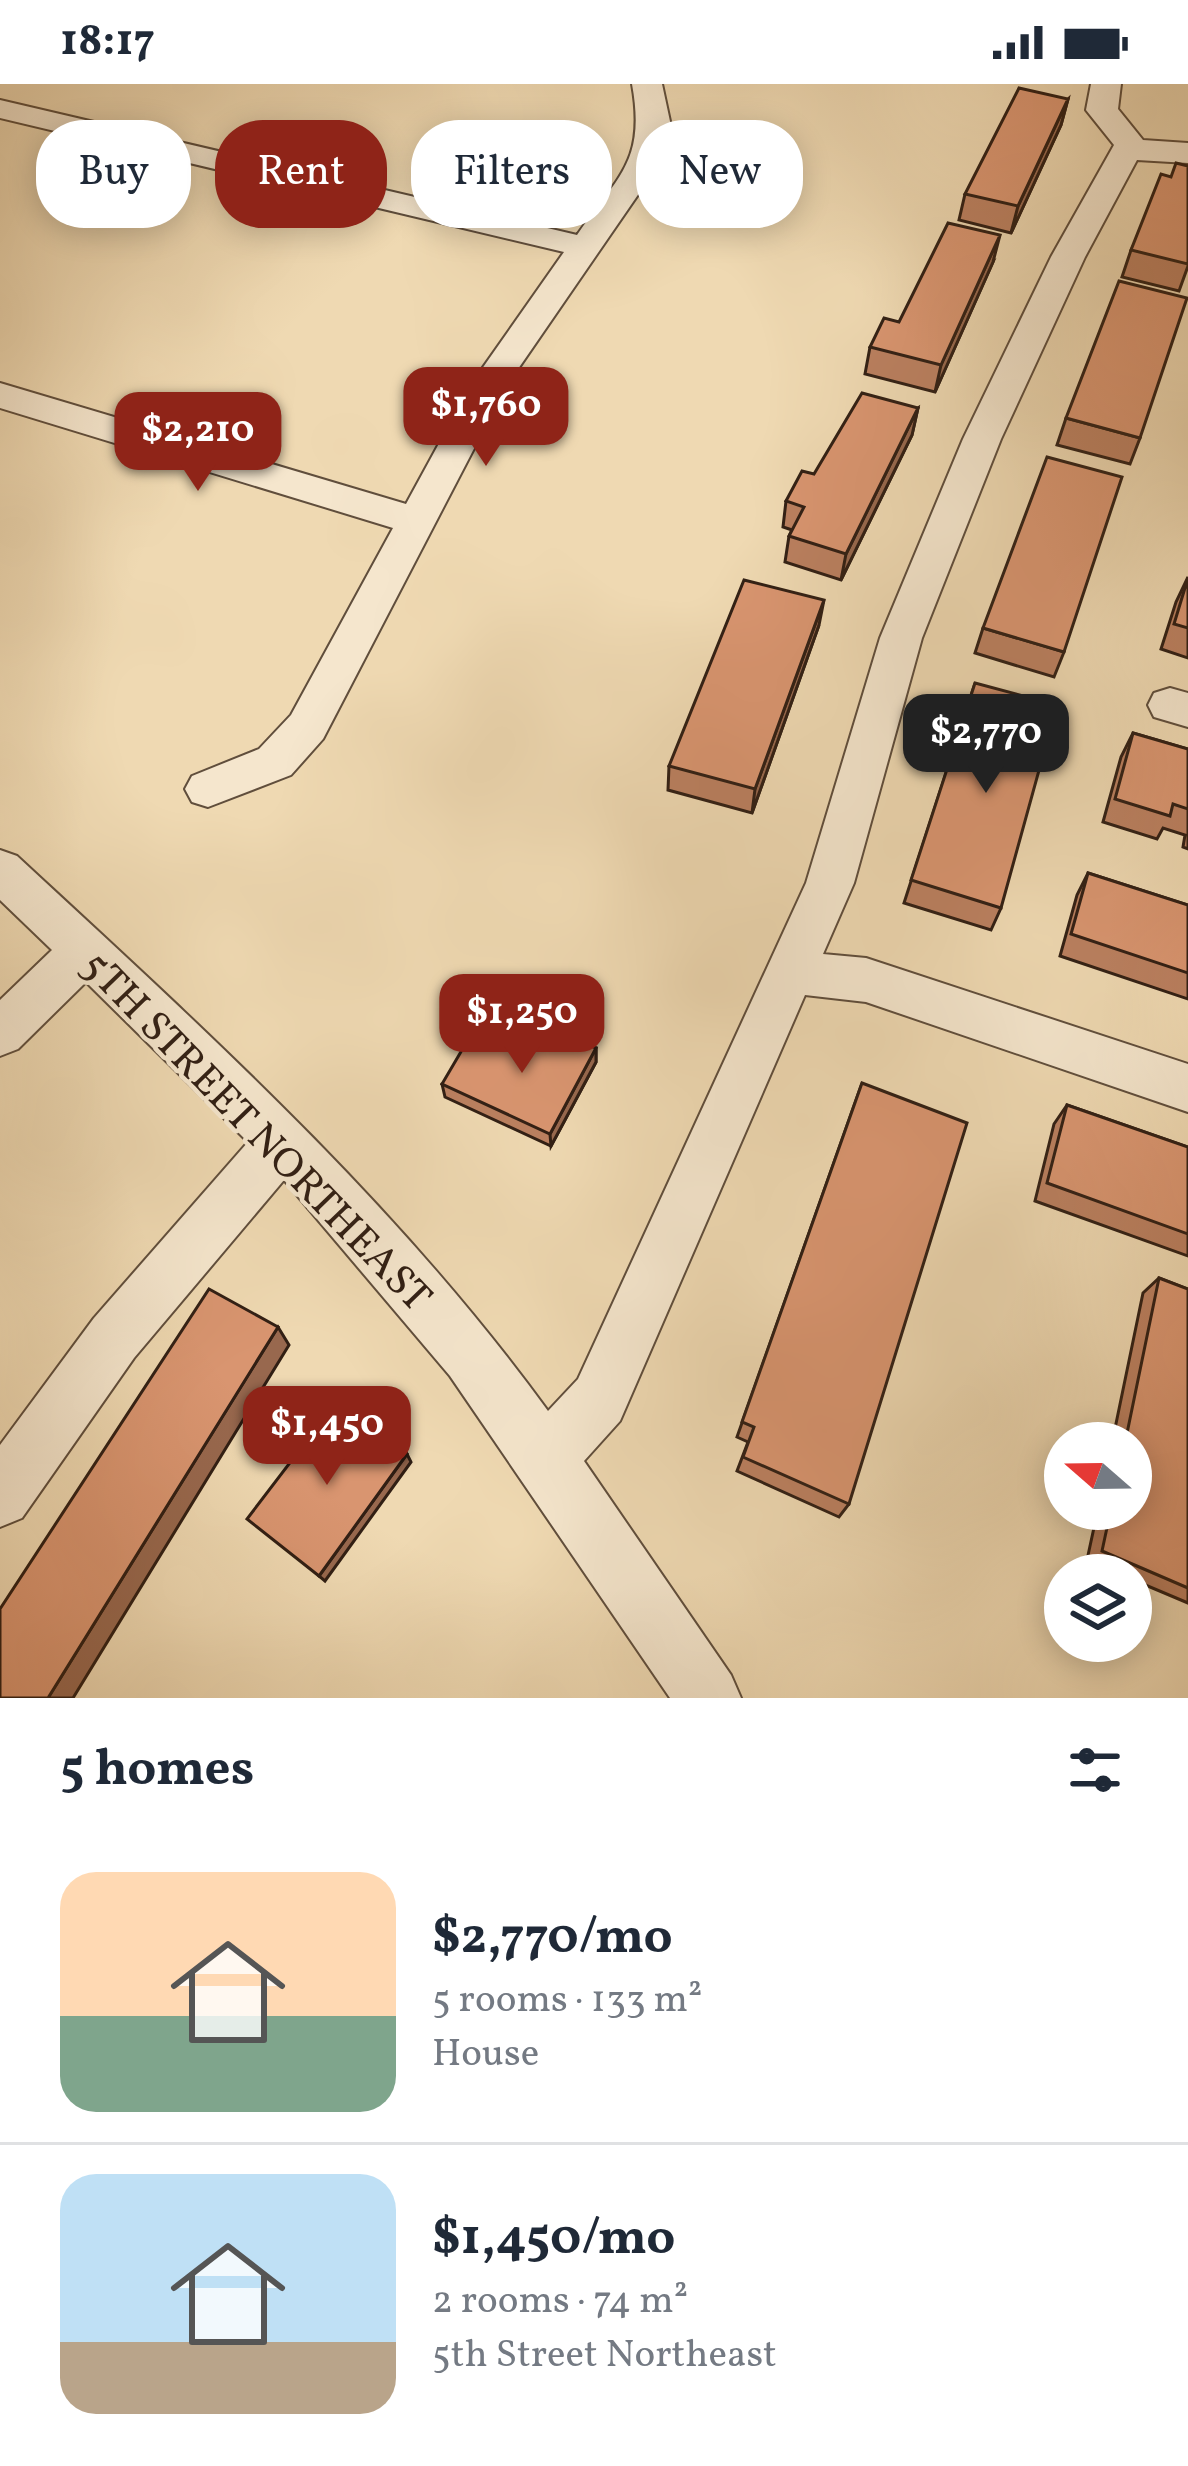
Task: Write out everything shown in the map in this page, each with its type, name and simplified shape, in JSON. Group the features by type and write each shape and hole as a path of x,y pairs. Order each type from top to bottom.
{"street":[{"path":"208,789 275,762 295,743 490,383 650,154 655,126 647,84"},
{"path":"1106,84 1102,110 1135,151"},
{"path":"0,109 586,247"},
{"path":"548,1456 599,1400 794,972 830,883 901,638 982,439 1068,257 1125,152 1188,153"},
{"path":"3,400 418,522"},
{"name":"5TH STREET NORTHEAST","path":"0,870 282,1143 380,1245 548,1456 708,1698"},
{"path":"0,1033 85,951"},
{"path":"794,972 866,980 1188,1088"},
{"path":"0,1496 114,1338 282,1143"}],"building":[{"path":"1019,88 1068,99 1018,206 965,194"},
{"path":"1176,163 1188,166 1188,264 1131,250 1161,174 1171,177"},
{"path":"948,223 1000,235 941,365 870,347 884,318 899,322"},
{"path":"1119,281 1187,298 1140,438 1066,418"},
{"path":"862,393 918,408 846,554 789,536 804,507 786,501 802,471 814,474"},
{"path":"1047,457 1122,477 1064,652 983,628"},
{"path":"1188,578 1188,628 1174,624"},
{"path":"744,580 824,600 755,789 669,766"},
{"path":"975,683 1057,705 1001,908 911,880"},
{"path":"1133,733 1188,749 1188,809 1173,804 1170,816 1115,799"},
{"path":"1088,873 1188,905 1188,973 1071,934"},
{"path":"542,1025 596,1048 550,1134 442,1084 472,1033 525,1057"},
{"path":"862,1083 967,1123 849,1504 743,1457 754,1427 742,1422"},
{"path":"1067,1105 1188,1147 1188,1234 1047,1183"},
{"path":"1159,1278 1188,1289 1188,1588 1152,1573 1152,1554 1102,1551 1106,1530 1152,1530 1152,1422 1129,1422"},
{"path":"209,1289 278,1327 48,1698 0,1698 0,1609"},
{"path":"337,1401 407,1454 319,1576 247,1519"}]}
